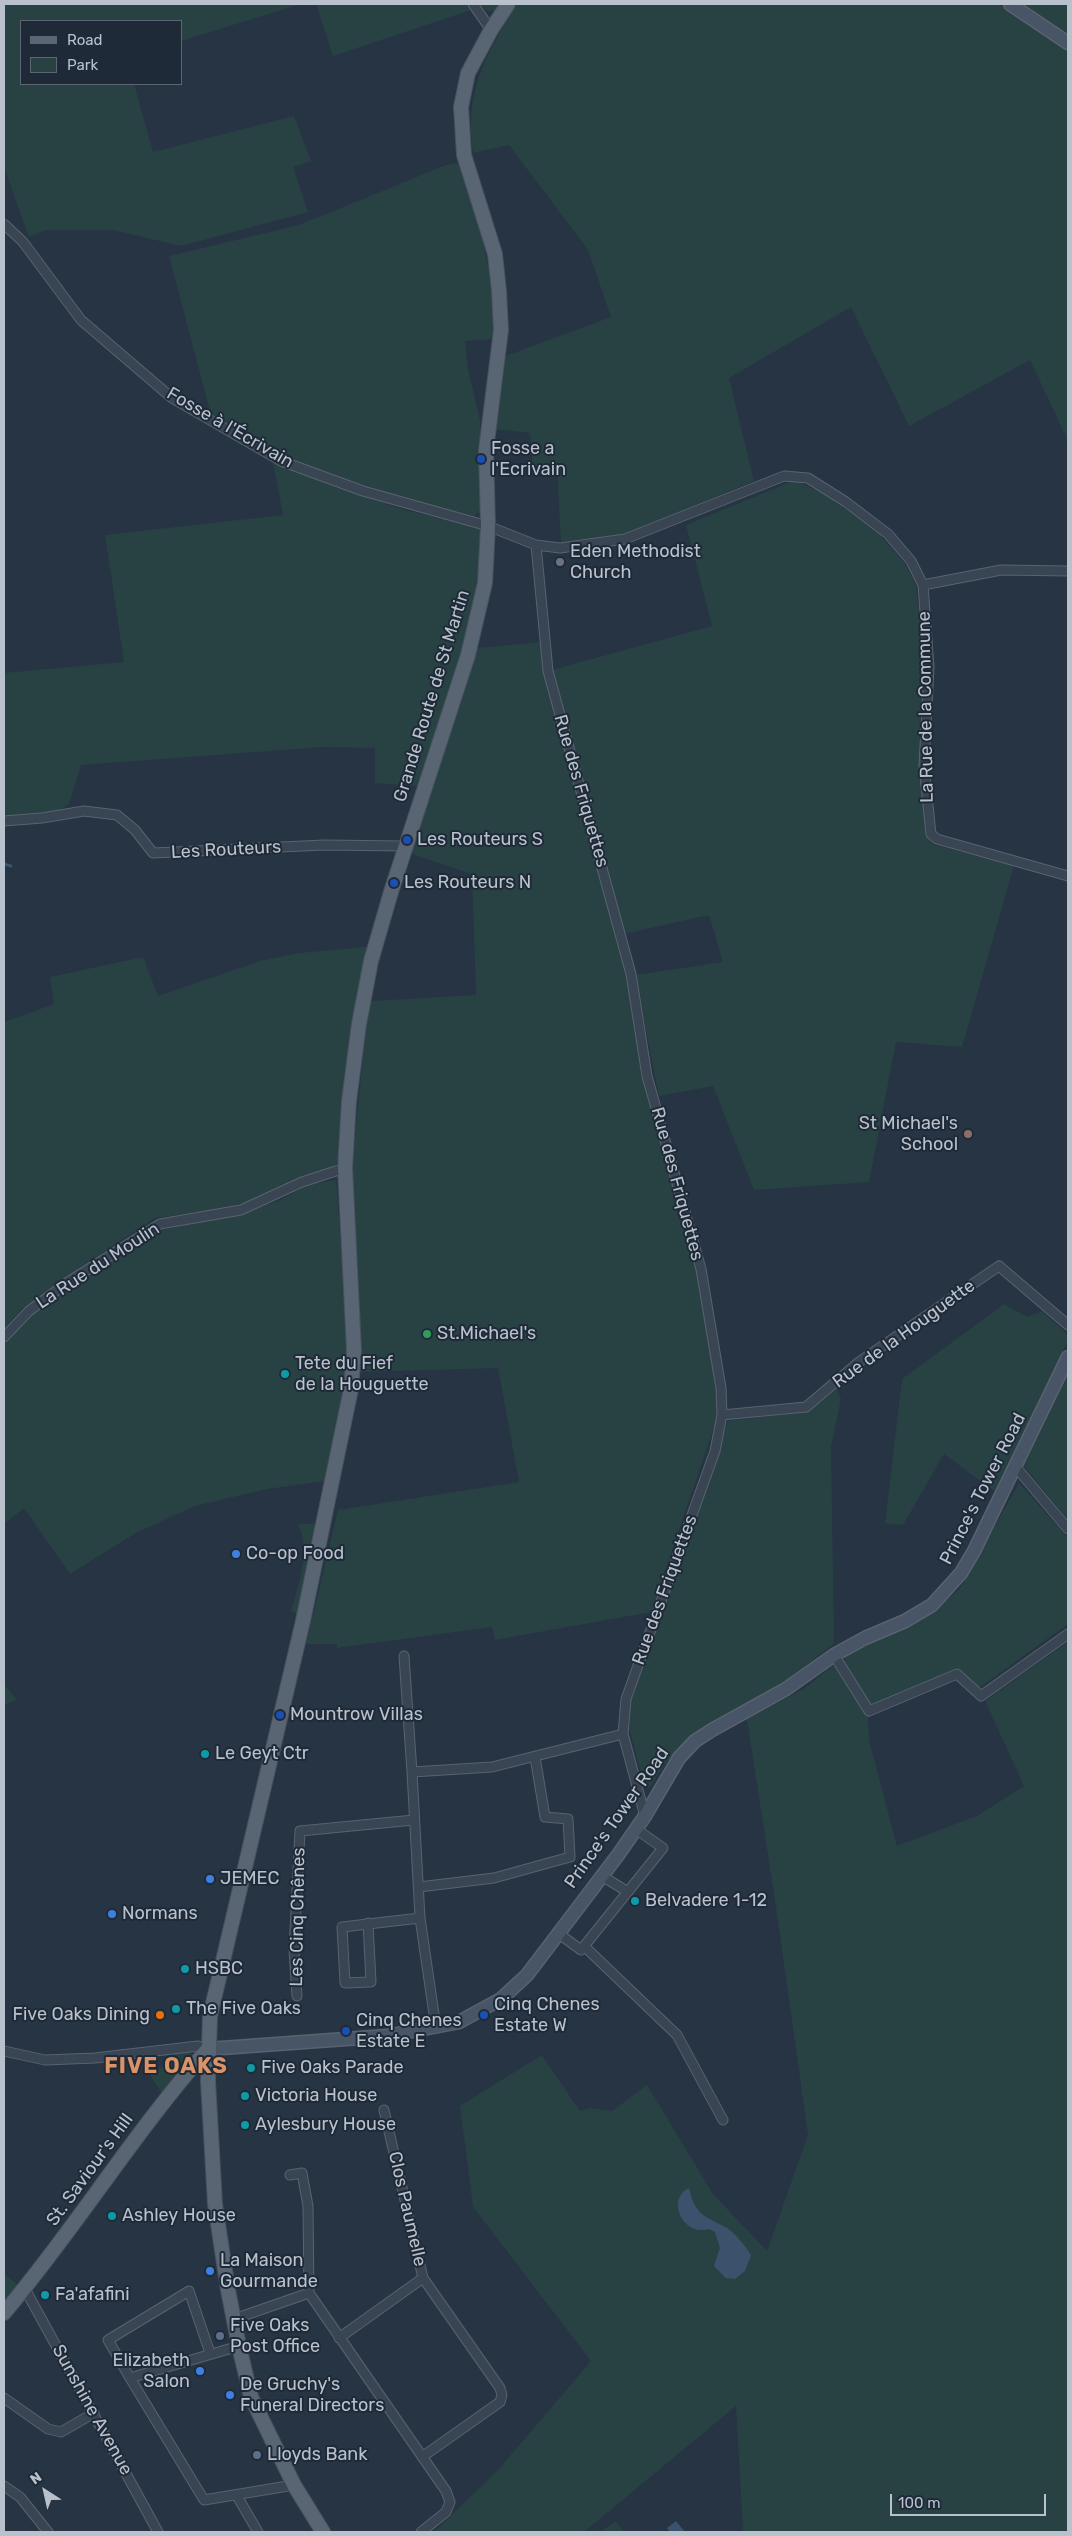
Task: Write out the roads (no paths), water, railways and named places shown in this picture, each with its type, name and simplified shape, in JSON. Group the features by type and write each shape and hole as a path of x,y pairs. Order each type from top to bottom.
{"main road":[{"name":"Grande Route de St Martin","path":"323,2532 294,2484 251,2397 239,2346 215,2204 208,2081 210,2016 303,1621 352,1389 354,1350 345,1168 349,1102 359,1024 371,961 405,846 468,655 485,583 488,526 486,450 501,330 495,254 464,155 461,107 468,73 491,30 508,4"},
{"path":"1010,4 1068,43"},
{"name":"Prince's Tower Road","path":"208,2049 387,2036 436,2028 458,2022 501,1998 527,1975 636,1829 679,1758 695,1742 712,1730 786,1689 834,1656 865,1638 906,1621 932,1605 946,1591 961,1573 974,1551 1068,1357"},
{"name":"St. Saviour's Hill","path":"4,2313 25,2289 184,2076 208,2049"},
{"path":"184,2076 195,2070 202,2073 208,2081"}],"street":[{"path":"473,4 491,30"},
{"name":"Fosse à l'Écrivain","path":"4,224 23,242 81,320 172,398 281,461 363,491 488,526 536,545 560,548 625,539 784,476 808,478 846,502 888,534 911,561 923,585"},
{"name":"Rue des Friquettes","path":"536,545 548,671 631,974 647,1076 700,1269 721,1388 722,1415 715,1451 626,1699 623,1734 645,1816"},
{"path":"923,585 1001,570 1068,571"},
{"name":"La Rue de la Commune","path":"923,585 929,667 924,766 931,834 936,839 1068,876"},
{"name":"Les Routeurs","path":"4,821 42,818 84,811 117,815 135,830 153,853 324,845 405,846"},
{"name":"La Rue du Moulin","path":"4,1337 29,1310 68,1282 160,1224 241,1210 302,1182 345,1168"},
{"name":"Rue de la Houguette","path":"722,1415 806,1407 859,1362 999,1266 1068,1325"},
{"path":"1015,1466 1068,1529"},
{"path":"834,1656 869,1711 957,1674 981,1696 1068,1634"},
{"path":"404,1656 420,1918 436,2028"},
{"path":"412,1772 492,1767 623,1734"},
{"path":"419,1887 494,1878 570,1857 568,1819 545,1817 535,1757"},
{"name":"Les Cinq Chênes","path":"297,1996 294,1950 300,1831 414,1820"},
{"path":"558,1932 581,1950 663,1848 636,1829"},
{"path":"607,1879 628,1892"},
{"path":"368,1923 371,1982 345,1983 342,1927 368,1923 420,1918"},
{"path":"584,1946 677,2035 723,2120"},
{"path":"4,2051 44,2060 95,2058 198,2046 208,2049"},
{"name":"Clos Paumelle","path":"384,2110 423,2278 500,2388 502,2395 500,2402 422,2457"},
{"path":"290,2175 302,2173 308,2206 309,2294 446,2491 450,2502 446,2512 421,2532"},
{"name":"Clos Paumelle","path":"339,2338 423,2278"},
{"name":"Sunshine Avenue","path":"25,2289 158,2532"},
{"path":"210,2353 189,2291 108,2340 204,2500 237,2496 294,2484"},
{"path":"234,2319 309,2294"},
{"path":"130,2378 239,2346"},
{"path":"4,2398 48,2429 61,2432 94,2413"},
{"path":"4,2486 20,2497 48,2532"},
{"path":"237,2496 258,2532"}],"water":[{"path":"689,2188 691,2197 698,2210 727,2228 740,2240 751,2255 745,2271 735,2279 726,2278 714,2266 720,2248 715,2232 709,2229 699,2230 691,2227 680,2215 679,2200 682,2193"},
{"path":"676,2521 685,2532 670,2532 667,2528"}],"waterway":[{"path":"4,864 11,866"}],"place":[{"name":"Fosse a l'Ecrivain","path":"481,459"},
{"name":"Eden Methodist Church","path":"560,562"},
{"name":"Les Routeurs S","path":"407,840"},
{"name":"Les Routeurs N","path":"394,883"},
{"name":"St Michael's School","path":"968,1134"},
{"name":"St.Michael's","path":"427,1334"},
{"name":"Tete du Fief de la Houguette","path":"285,1374"},
{"name":"Co-op Food","path":"236,1554"},
{"name":"Mountrow Villas","path":"280,1715"},
{"name":"Le Geyt Ctr","path":"205,1754"},
{"name":"JEMEC","path":"210,1879"},
{"name":"Belvadere 1-12","path":"635,1901"},
{"name":"Normans","path":"112,1914"},
{"name":"HSBC","path":"185,1969"},
{"name":"The Five Oaks","path":"176,2009"},
{"name":"Five Oaks Dining","path":"160,2015"},
{"name":"Cinq Chenes Estate W","path":"484,2015"},
{"name":"Cinq Chenes Estate E","path":"346,2031"},
{"name":"Five Oaks Parade","path":"251,2068"},
{"name":"Victoria House","path":"245,2096"},
{"name":"Aylesbury House","path":"245,2125"},
{"name":"Ashley House","path":"112,2216"},
{"name":"La Maison Gourmande","path":"210,2271"},
{"name":"Fa'afafini","path":"45,2295"},
{"name":"Five Oaks Post Office","path":"220,2336"},
{"name":"Elizabeth Salon","path":"200,2371"},
{"name":"De Gruchy's Funeral Directors","path":"230,2395"},
{"name":"Lloyds Bank","path":"257,2455"}],"district":[{"name":"FIVE OAKS","path":"166,2067"}]}
